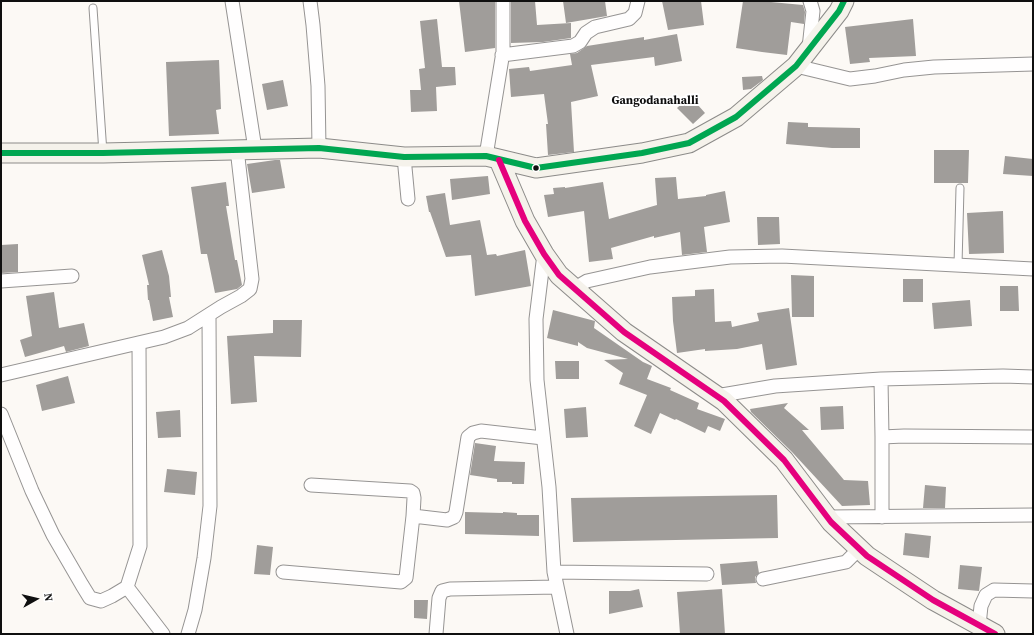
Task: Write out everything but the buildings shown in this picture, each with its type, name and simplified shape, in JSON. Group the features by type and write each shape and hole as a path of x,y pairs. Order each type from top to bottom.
{"main road":[{"path":"1,153 103,153 319,148 404,157 492,158 536,168 642,153 689,143 736,117 796,66 839,11 844,1"},
{"path":"492,158 524,221 559,275 624,332 724,401 784,460 828,517 867,556 933,600 987,630"}],"street":[{"path":"1,375 164,337 188,328 250,289 252,279 246,149 232,1"},
{"path":"310,1 318,86 319,148"},
{"path":"492,158 502,55 503,1"},
{"path":"502,55 573,46 580,42 586,32 595,27 629,19 634,13 638,1"},
{"path":"809,50 814,11 810,1"},
{"path":"796,66 850,79 904,70 934,67 1033,64"},
{"path":"404,157 408,199"},
{"path":"544,254 536,318 537,380 549,487 554,572 567,634"},
{"path":"575,288 587,281 650,267 730,257 782,256 1033,269"},
{"path":"1,281 72,276"},
{"path":"188,634 195,610 204,558 210,506 209,315"},
{"path":"1,414 32,491 53,535 90,598 100,601 127,587 140,546 139,343"},
{"path":"716,396 775,386 881,379 1004,376 1033,377"},
{"path":"881,379 882,517"},
{"path":"413,516 447,520 454,517 468,437 473,433 481,431 543,438"},
{"path":"882,437 1033,437"},
{"path":"283,572 401,582 406,578 413,516 413,493 410,491 312,485"},
{"path":"828,517 1033,515"},
{"path":"763,579 846,562 859,549"},
{"path":"554,572 707,574"},
{"path":"127,587 164,634"},
{"path":"436,634 439,598 442,591 450,589 557,587"},
{"path":"987,630 981,606 986,595 994,590 1033,591"}],"lane":[{"path":"93,8 103,153"},
{"path":"958,265 960,188"}],"transit line":[{"path":"1,153 103,153 319,148 404,157 486,156 536,168 642,153 689,143 736,117 796,66 839,11 844,1"},
{"path":"499,160 525,221 544,254 559,275 624,332 724,401 784,460 831,522 867,556 933,600 995,634"}],"district":[{"name":"Gangodanahalli","path":"655,101"}]}
